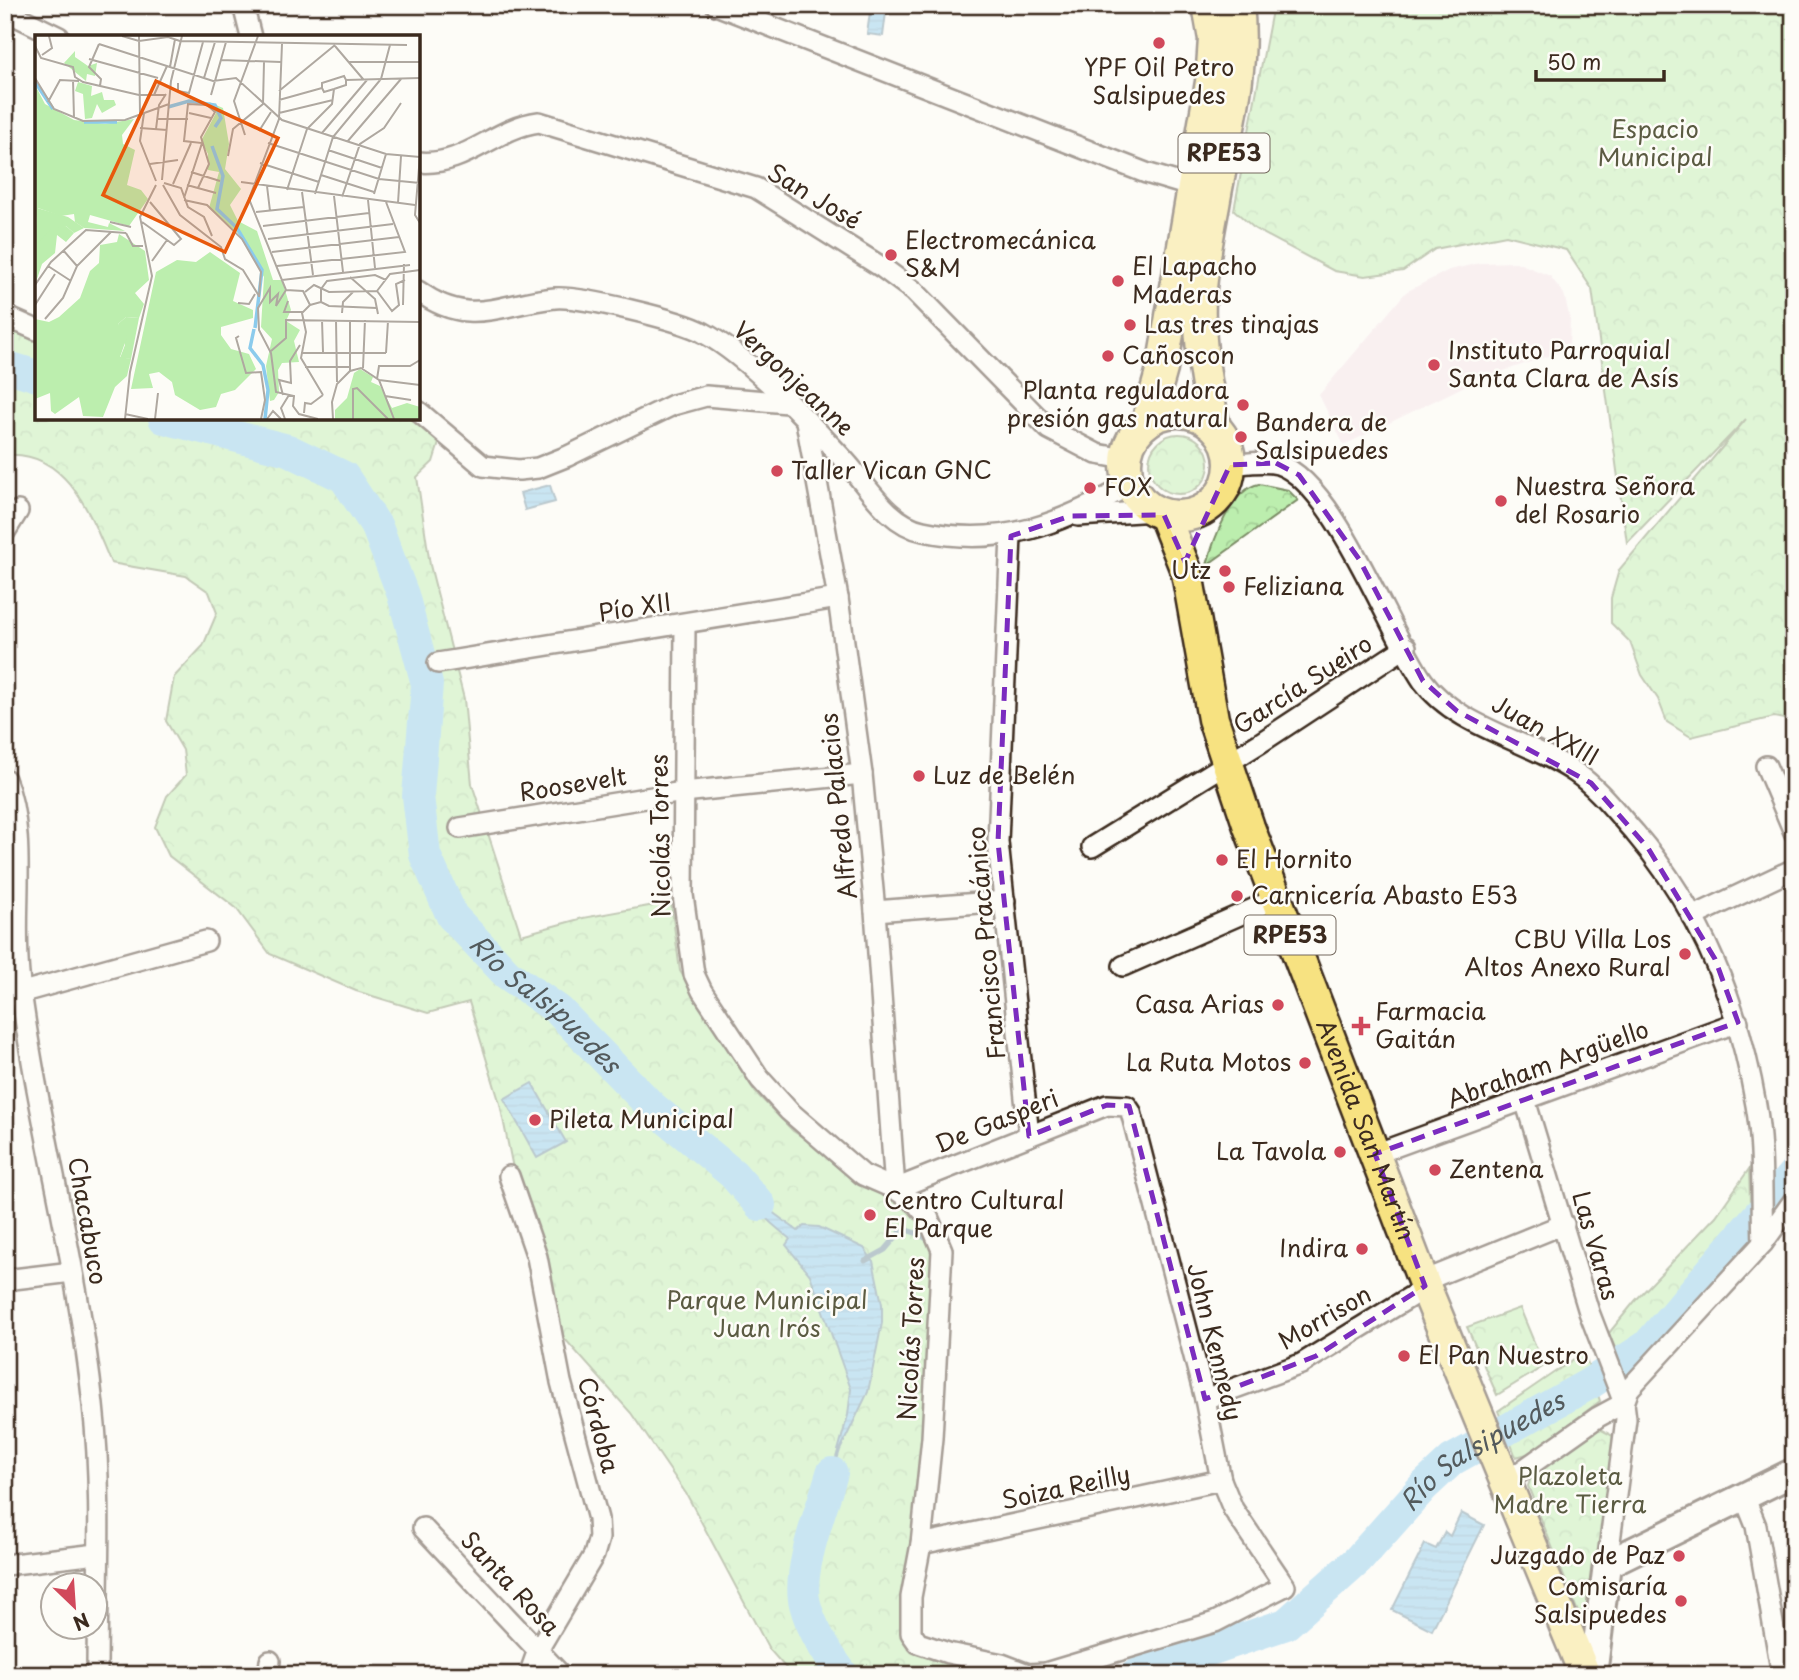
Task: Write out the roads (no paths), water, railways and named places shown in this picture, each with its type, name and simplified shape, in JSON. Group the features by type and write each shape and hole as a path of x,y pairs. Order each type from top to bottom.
{"main road":[{"name":"RPE53","path":"1208,5 1214,39 1199,198 1200,301 1208,393 1215,426 1226,444 1230,465 1224,488 1209,506"},
{"name":"RPE53","path":"1159,513 1144,505 1127,472 1132,438 1147,422 1162,369 1199,198 1238,65 1238,5"},
{"path":"1147,422 1160,415 1189,413 1215,426"},
{"path":"1159,513 1180,516 1209,506"},
{"name":"Avenida San Martín","path":"1187,573 1193,543 1209,506"},
{"name":"Avenida San Martín","path":"1159,513 1187,573 1206,686 1227,764 1276,899 1425,1286 1585,1675"}],"street":[{"path":"7,5 16,16 55,35"},
{"path":"243,5 250,35"},
{"path":"716,5 1146,173 1199,198"},
{"name":"San José","path":"420,162 453,160 519,125 539,122 756,188 883,268 914,291 1049,429 1127,472"},
{"name":"Vergonjeanne","path":"420,292 450,310 481,312 556,298 590,300 703,331 728,349 788,403 898,522 934,532 1011,536 1070,516 1159,513"},
{"path":"5,316 35,329"},
{"path":"420,413 483,466 519,471 538,468 568,456 673,405 706,396 788,403"},
{"name":"Alfredo Palacios","path":"806,421 838,598 862,774 895,1189"},
{"name":"Juan XXIII","path":"1230,465 1276,463 1299,475 1359,559 1423,681 1457,711 1572,770 1591,783 1654,856 1715,959 1738,1022 1756,1105 1762,1164 1762,1236"},
{"name":"Vergonjeanne","path":"1070,516 1127,472"},
{"path":"5,532 18,511"},
{"name":"Francisco Pracánico","path":"1011,536 998,842 1030,1136"},
{"name":"Pío XII","path":"438,663 685,625 838,598"},
{"name":"Nicolás Torres","path":"685,625 683,895 694,974 702,991 760,1079 789,1111 863,1175 895,1189 916,1203 928,1217 942,1250 932,1438 921,1544 911,1597 911,1633 918,1643 948,1653 1002,1664 1028,1674 1045,1673 1215,1622 1285,1587"},
{"name":"García Sueiro","path":"1093,847 1227,764 1406,647"},
{"path":"1766,766 1794,832"},
{"name":"Roosevelt","path":"460,828 683,792 862,774"},
{"name":"Chacabuco","path":"5,779 18,825 13,994 72,1272 93,1404 97,1675"},
{"path":"1692,917 1794,869"},
{"path":"1123,966 1276,899"},
{"path":"875,911 1004,901"},
{"path":"13,994 206,942"},
{"name":"Abraham Argüello","path":"1375,1154 1738,1022"},
{"name":"Las Varas","path":"1525,1100 1601,1350 1624,1403"},
{"name":"De Gasperi","path":"895,1189 1118,1103"},
{"name":"John Kennedy","path":"1118,1103 1127,1106 1131,1112 1205,1399 1221,1480 1233,1508 1285,1587"},
{"name":"Córdoba","path":"509,1176 537,1257 561,1382 598,1519 599,1538 594,1555 538,1650 528,1675"},
{"path":"1593,1675 1626,1419 1624,1403 1629,1389 1794,1200"},
{"name":"Morrison","path":"1205,1399 1309,1360 1425,1286 1436,1276 1564,1224"},
{"path":"5,1280 72,1272"},
{"path":"1506,1482 1598,1417 1624,1403"},
{"path":"1607,1564 1794,1472"},
{"name":"Soiza Reilly","path":"921,1544 1221,1480"},
{"path":"1744,1496 1756,1526 1782,1675"},
{"name":"Santa Rosa","path":"422,1528 561,1675"},
{"path":"5,1565 97,1554"}],"water":[{"path":"871,5 887,5 883,36 867,34"},
{"path":"550,485 555,502 525,510 520,493"},
{"name":"Pileta Municipal","path":"532,1083 566,1142 537,1158 504,1099"},
{"path":"733,1174 764,1206 798,1231 804,1226 819,1227 864,1248 873,1261 882,1304 882,1323 868,1392 840,1450 820,1515 848,1415 851,1389 810,1275 786,1245 790,1239 750,1202"},
{"path":"1461,1513 1484,1525 1432,1630 1392,1610 1425,1544 1436,1549 1445,1532 1450,1536"}],"waterway":[{"name":"Río Salsipuedes","path":"5,366 35,375"},
{"name":"Río Salsipuedes","path":"172,420 288,450 344,477 377,527 403,595 427,684 418,796 425,855 452,916 507,974 558,1010 651,1106 733,1174 760,1205"},
{"name":"Río Salsipuedes","path":"1136,1675 1286,1624 1358,1560 1423,1487 1452,1460 1589,1384 1647,1346 1794,1173"},
{"path":"865,1261 885,1250 903,1229 919,1234 932,1243"},
{"name":"Río Salsipuedes","path":"832,1473 807,1557 803,1590 805,1604 816,1632 843,1675"}],"place":[{"name":"YPF Oil Petro Salsipuedes","path":"1159,43"},
{"name":"Electromecánica S&M","path":"891,255"},
{"name":"El Lapacho Maderas","path":"1118,281"},
{"name":"Las tres tinajas","path":"1130,325"},
{"name":"Cañoscon","path":"1108,356"},
{"name":"Instituto Parroquial Santa Clara de Asís","path":"1434,365"},
{"name":"Planta reguladora presión gas natural","path":"1243,405"},
{"name":"Bandera de Salsipuedes","path":"1241,437"},
{"name":"Taller Vican GNC","path":"777,471"},
{"name":"FOX","path":"1090,488"},
{"name":"Nuestra Señora del Rosario","path":"1501,501"},
{"name":"Utz","path":"1225,571"},
{"name":"Feliziana","path":"1229,587"},
{"name":"Luz de Belén","path":"919,776"},
{"name":"El Hornito","path":"1222,860"},
{"name":"Carnicería Abasto E53","path":"1237,896"},
{"name":"CBU Villa Los Altos Anexo Rural","path":"1685,954"},
{"name":"Casa Arias","path":"1278,1005"},
{"name":"Farmacia Gaitán","path":"1361,1026"},
{"name":"La Ruta Motos","path":"1305,1063"},
{"name":"Pileta Municipal","path":"535,1120"},
{"name":"La Tavola","path":"1340,1152"},
{"name":"Zentena","path":"1435,1170"},
{"name":"Centro Cultural El Parque","path":"870,1215"},
{"name":"Indira","path":"1362,1249"},
{"name":"El Pan Nuestro","path":"1404,1356"},
{"name":"Juzgado de Paz","path":"1679,1556"},
{"name":"Comisaría Salsipuedes","path":"1681,1601"}],"park label":[{"name":"Espacio Municipal","path":"1655,144"},
{"name":"Parque Municipal Juan Irós","path":"767,1315"},
{"name":"Plazoleta Madre Tierra","path":"1570,1491"}]}
